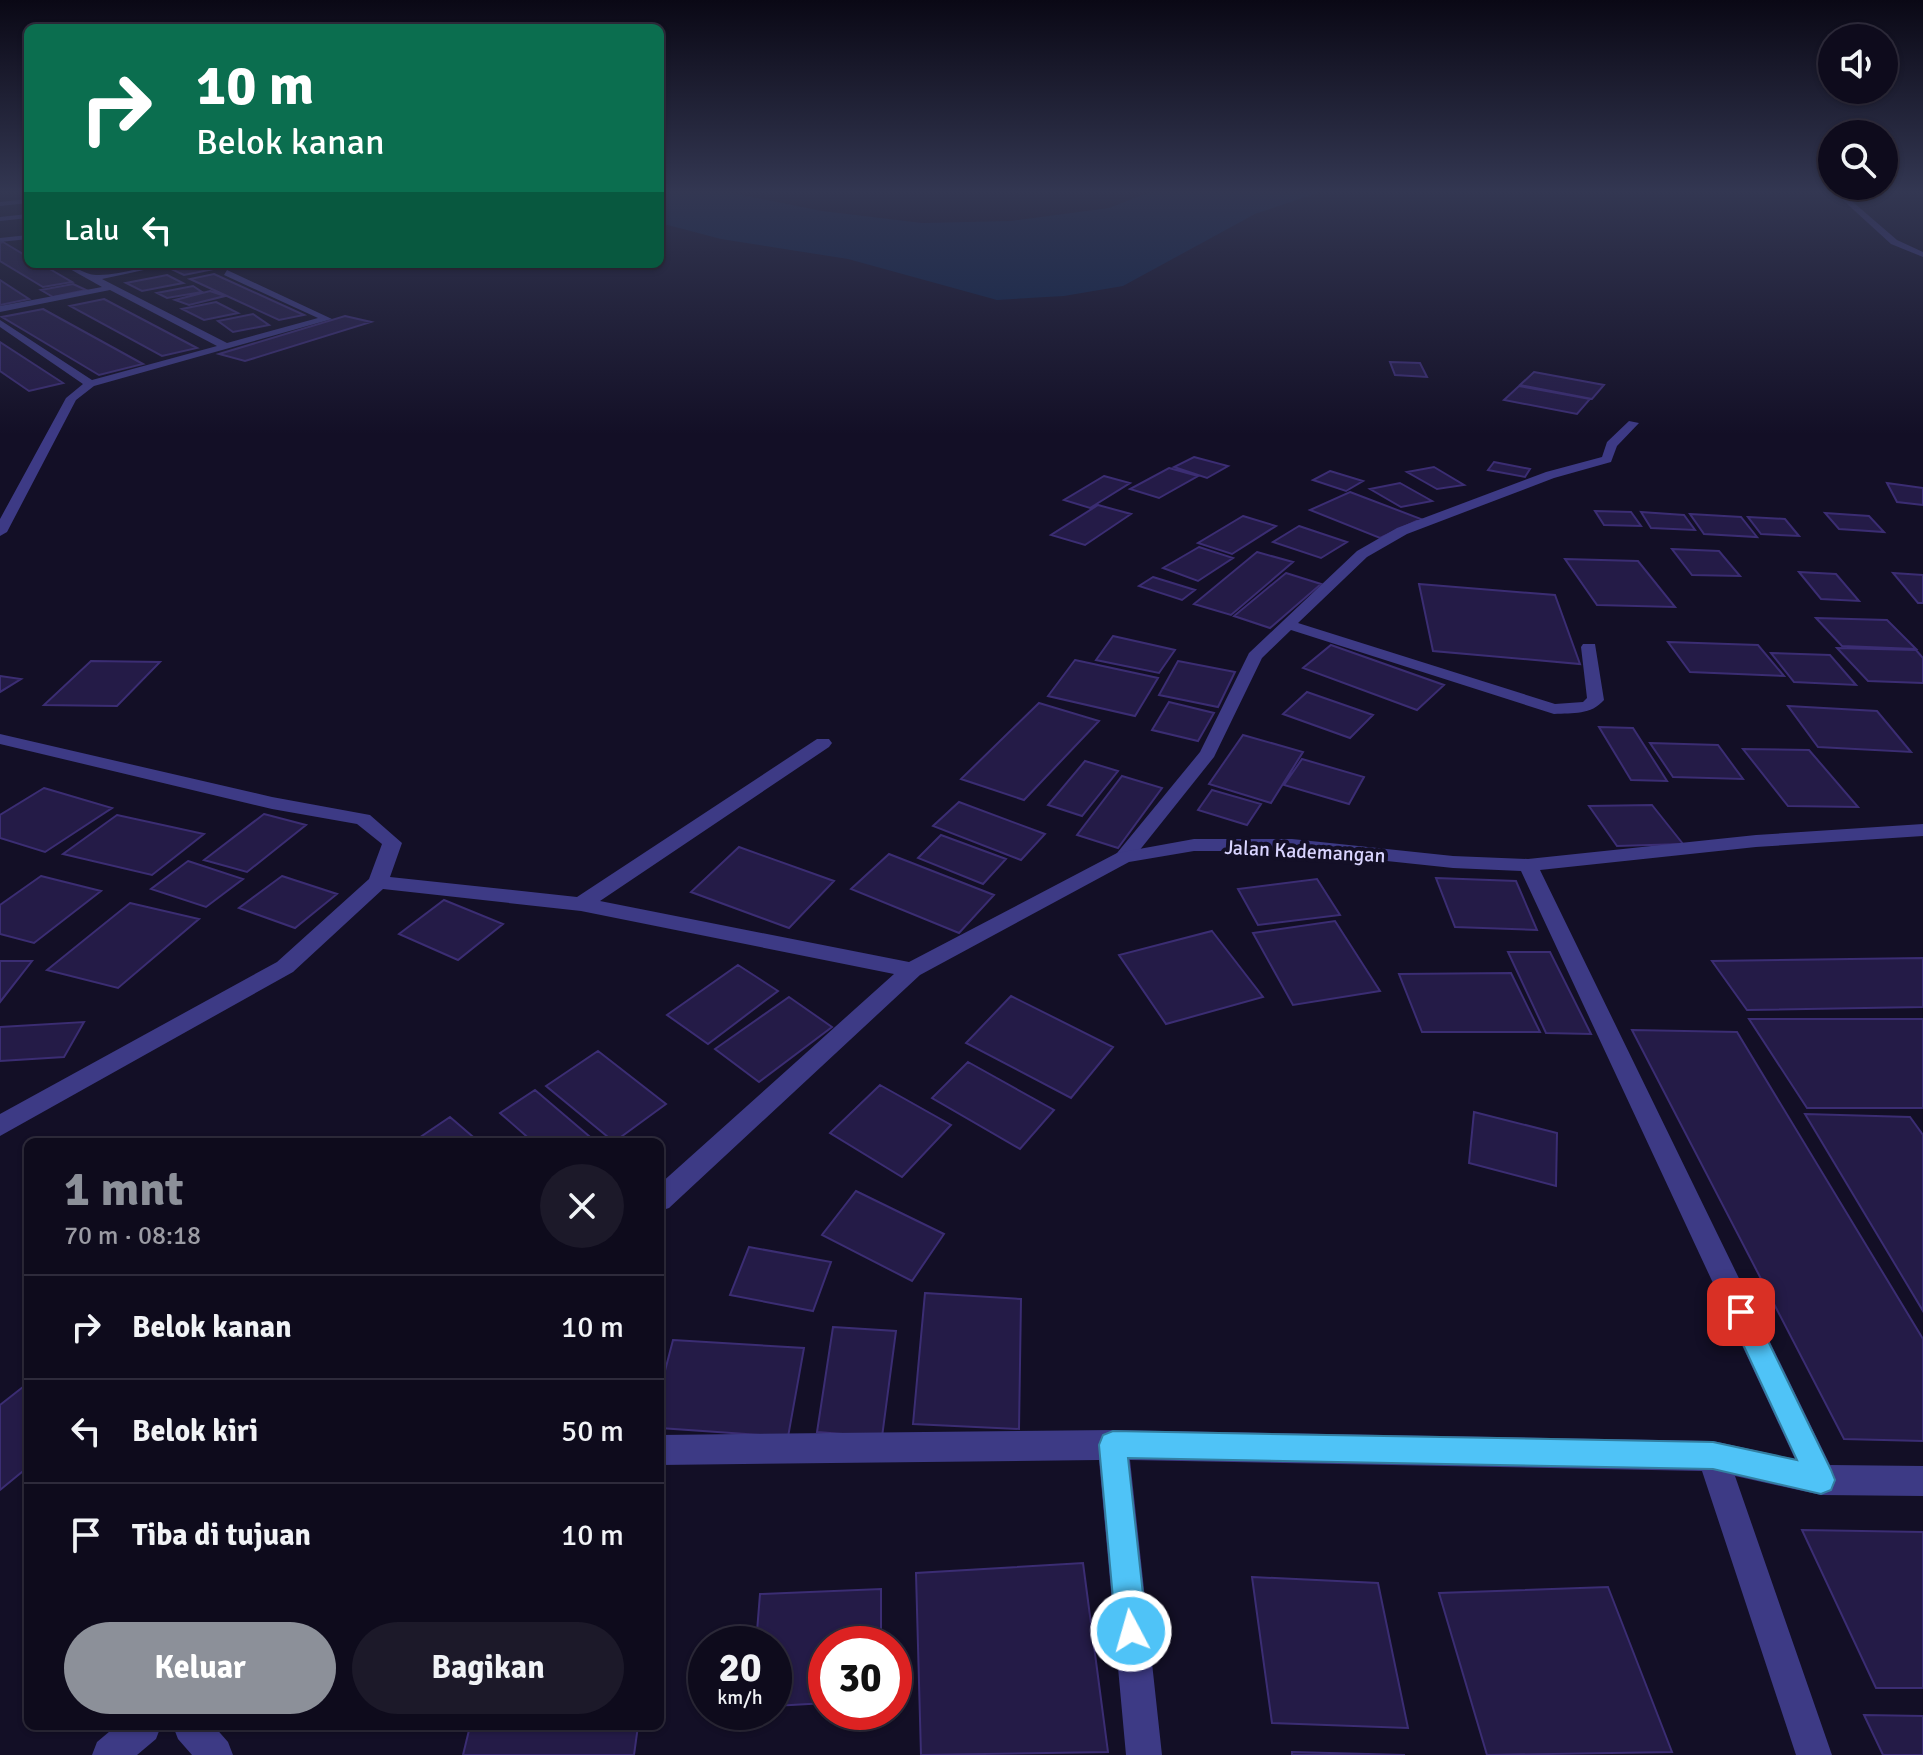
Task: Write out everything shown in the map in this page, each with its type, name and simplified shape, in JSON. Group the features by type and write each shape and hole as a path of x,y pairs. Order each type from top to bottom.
{"street":[{"path":"79,272 227,347"},
{"path":"91,279 127,272"},
{"path":"0,532 71,398 90,384 327,319 227,273"},
{"path":"0,309 109,288"},
{"path":"0,323 90,384"},
{"path":"1124,857 1208,753 1255,656 1362,554 1402,531 1550,475 1607,459 1611,445 1633,423"},
{"path":"1286,624 1554,709 1587,707 1596,700 1589,647"},
{"path":"0,739 272,803 363,819 392,843 378,882 285,967 0,1126"},
{"path":"581,904 823,743"},
{"name":"Jalan Kademangan","path":"664,1196 912,970 1124,857 1194,845 1292,845 1453,862 1528,865 1756,841 1923,830"},
{"path":"1528,865 1821,1480"},
{"path":"378,882 581,904 912,970"},
{"path":"664,1450 1113,1445 1713,1456 1821,1480 1923,1481"},
{"path":"1113,1445 1144,1755"},
{"path":"1713,1456 1814,1755"},
{"path":"110,1755 138,1730"},
{"path":"194,1730 215,1755"}],"water":[{"path":"895,272 1149,272 1123,286 1064,296 997,300"}],"building":[{"path":"18,272 55,272 72,282 43,287"},
{"path":"214,274 304,315 279,320 190,279"},
{"path":"167,275 183,283 142,291 126,283"},
{"path":"0,280 29,299 0,305"},
{"path":"73,284 86,290 53,297 41,290"},
{"path":"193,286 202,292 167,298 157,293"},
{"path":"210,291 225,296 189,305 175,300"},
{"path":"104,299 197,348 162,356 70,306"},
{"path":"216,302 238,313 204,320 182,309"},
{"path":"43,309 143,364 99,375 2,317"},
{"path":"253,314 269,325 233,332 218,321"},
{"path":"345,316 371,322 245,361 219,354"},
{"path":"0,342 63,383 29,391 0,371"},
{"path":"1390,362 1420,363 1427,377 1395,375"},
{"path":"1534,372 1604,385 1592,399 1520,385"},
{"path":"1519,386 1590,399 1577,414 1504,400"},
{"path":"1194,457 1228,466 1207,478 1174,467"},
{"path":"1494,462 1530,469 1525,477 1488,470"},
{"path":"1434,467 1464,485 1437,489 1407,472"},
{"path":"1169,468 1198,476 1159,498 1130,489"},
{"path":"1330,471 1363,481 1346,491 1313,480"},
{"path":"1104,476 1130,483 1090,508 1064,500"},
{"path":"1400,483 1432,501 1401,507 1370,489"},
{"path":"1887,483 1923,488 1923,505 1897,502"},
{"path":"1350,492 1421,519 1380,538 1310,510"},
{"path":"1098,505 1131,514 1085,545 1051,535"},
{"path":"1595,511 1631,512 1641,526 1604,525"},
{"path":"1641,512 1684,515 1695,530 1651,528"},
{"path":"1825,513 1869,516 1884,532 1839,529"},
{"path":"1690,514 1741,517 1757,537 1704,534"},
{"path":"1243,516 1276,526 1232,554 1198,543"},
{"path":"1748,517 1785,519 1799,536 1761,534"},
{"path":"1299,526 1347,542 1321,558 1273,542"},
{"path":"1199,547 1233,558 1198,581 1163,568"},
{"path":"1672,549 1719,551 1740,576 1692,575"},
{"path":"1257,552 1293,562 1231,615 1194,604"},
{"path":"1565,559 1638,561 1675,607 1597,605"},
{"path":"1799,572 1836,574 1859,601 1821,599"},
{"path":"1286,573 1321,584 1270,628 1234,616"},
{"path":"1893,573 1923,575 1923,603 1918,603"},
{"path":"1153,577 1195,590 1182,600 1139,586"},
{"path":"1419,584 1555,595 1580,664 1433,651"},
{"path":"1816,618 1887,620 1916,649 1842,646"},
{"path":"1113,636 1175,650 1159,673 1096,660"},
{"path":"1668,642 1758,645 1784,676 1690,672"},
{"path":"1331,645 1444,685 1417,710 1303,668"},
{"path":"1837,648 1916,650 1923,658 1923,683 1868,681"},
{"path":"1771,653 1830,655 1856,685 1794,682"},
{"path":"1075,660 1158,678 1135,716 1048,696"},
{"path":"91,661 160,662 117,706 44,705"},
{"path":"1178,661 1235,672 1218,707 1159,695"},
{"path":"0,676 21,679 0,692"},
{"path":"1307,692 1373,715 1350,738 1283,714"},
{"path":"1169,702 1214,713 1198,741 1152,730"},
{"path":"1039,703 1099,721 1024,800 961,779"},
{"path":"1788,706 1877,711 1911,752 1818,747"},
{"path":"1599,727 1633,728 1667,781 1631,780"},
{"path":"1243,735 1303,752 1271,803 1209,784"},
{"path":"1650,743 1718,745 1743,779 1673,777"},
{"path":"1743,749 1809,750 1858,807 1788,806"},
{"path":"1302,759 1364,777 1349,804 1284,785"},
{"path":"1085,761 1118,771 1082,816 1048,805"},
{"path":"1122,776 1162,788 1118,848 1077,835"},
{"path":"44,788 112,808 45,852 0,838 0,815"},
{"path":"1212,790 1261,804 1247,825 1198,810"},
{"path":"959,802 1045,834 1021,860 933,826"},
{"path":"1652,805 1683,844 1617,846 1589,806"},
{"path":"264,814 306,825 247,872 204,860"},
{"path":"117,815 204,834 152,875 63,854"},
{"path":"941,835 1006,859 983,884 918,858"},
{"path":"739,847 834,881 789,928 691,892"},
{"path":"889,854 994,895 959,933 851,889"},
{"path":"188,861 243,879 206,907 151,889"},
{"path":"41,876 101,891 34,943 0,934 0,905"},
{"path":"282,876 337,894 295,928 239,908"},
{"path":"1436,878 1516,881 1537,930 1455,927"},
{"path":"1317,879 1340,915 1258,925 1238,889"},
{"path":"444,900 503,924 458,960 399,934"},
{"path":"130,903 199,919 118,988 47,970"},
{"path":"1335,921 1380,991 1293,1005 1253,933"},
{"path":"1212,931 1263,997 1166,1024 1119,955"},
{"path":"1508,952 1550,952 1591,1034 1546,1033"},
{"path":"1923,958 1923,1007 1747,1010 1712,961"},
{"path":"0,961 32,961 0,1002"},
{"path":"738,965 778,991 708,1044 667,1015"},
{"path":"1511,973 1540,1032 1422,1032 1399,974"},
{"path":"1011,996 1113,1047 1071,1098 966,1043"},
{"path":"789,997 832,1027 759,1082 715,1049"},
{"path":"1749,1019 1923,1019 1923,1108 1807,1108"},
{"path":"84,1022 64,1057 0,1061 0,1027"},
{"path":"1632,1030 1737,1032 1923,1339 1923,1441 1844,1439"},
{"path":"598,1051 666,1104 619,1138 609,1138 546,1086"},
{"path":"968,1062 1054,1110 1020,1149 932,1098"},
{"path":"880,1085 951,1125 902,1177 830,1133"},
{"path":"535,1090 591,1138 528,1138 500,1113"},
{"path":"1474,1112 1557,1133 1556,1186 1469,1163"},
{"path":"1805,1114 1910,1117 1923,1135 1923,1311"},
{"path":"450,1117 474,1138 419,1138"},
{"path":"856,1191 944,1234 912,1281 822,1235"},
{"path":"749,1247 831,1262 813,1311 730,1295"},
{"path":"925,1293 1021,1299 1019,1429 913,1424"},
{"path":"833,1327 896,1331 882,1437 817,1432"},
{"path":"673,1340 804,1348 788,1437 664,1428 664,1375"},
{"path":"24,1386 24,1470 0,1490 0,1405"},
{"path":"1802,1530 1923,1532 1923,1688 1876,1688"},
{"path":"1083,1563 1108,1752 921,1755 916,1573"},
{"path":"1252,1577 1378,1583 1408,1728 1272,1723"},
{"path":"1608,1587 1672,1752 1487,1755 1439,1593"},
{"path":"881,1589 881,1626 808,1626 808,1704 792,1705 792,1626 757,1626 760,1594"},
{"path":"1864,1715 1923,1716 1923,1755 1883,1755"},
{"path":"469,1730 637,1730 634,1755 463,1755"},
{"path":"1292,1752 1405,1755 1292,1755"}],"route":[{"path":"1131,1631 1113,1445 1713,1456 1821,1480 1741,1312"}]}
